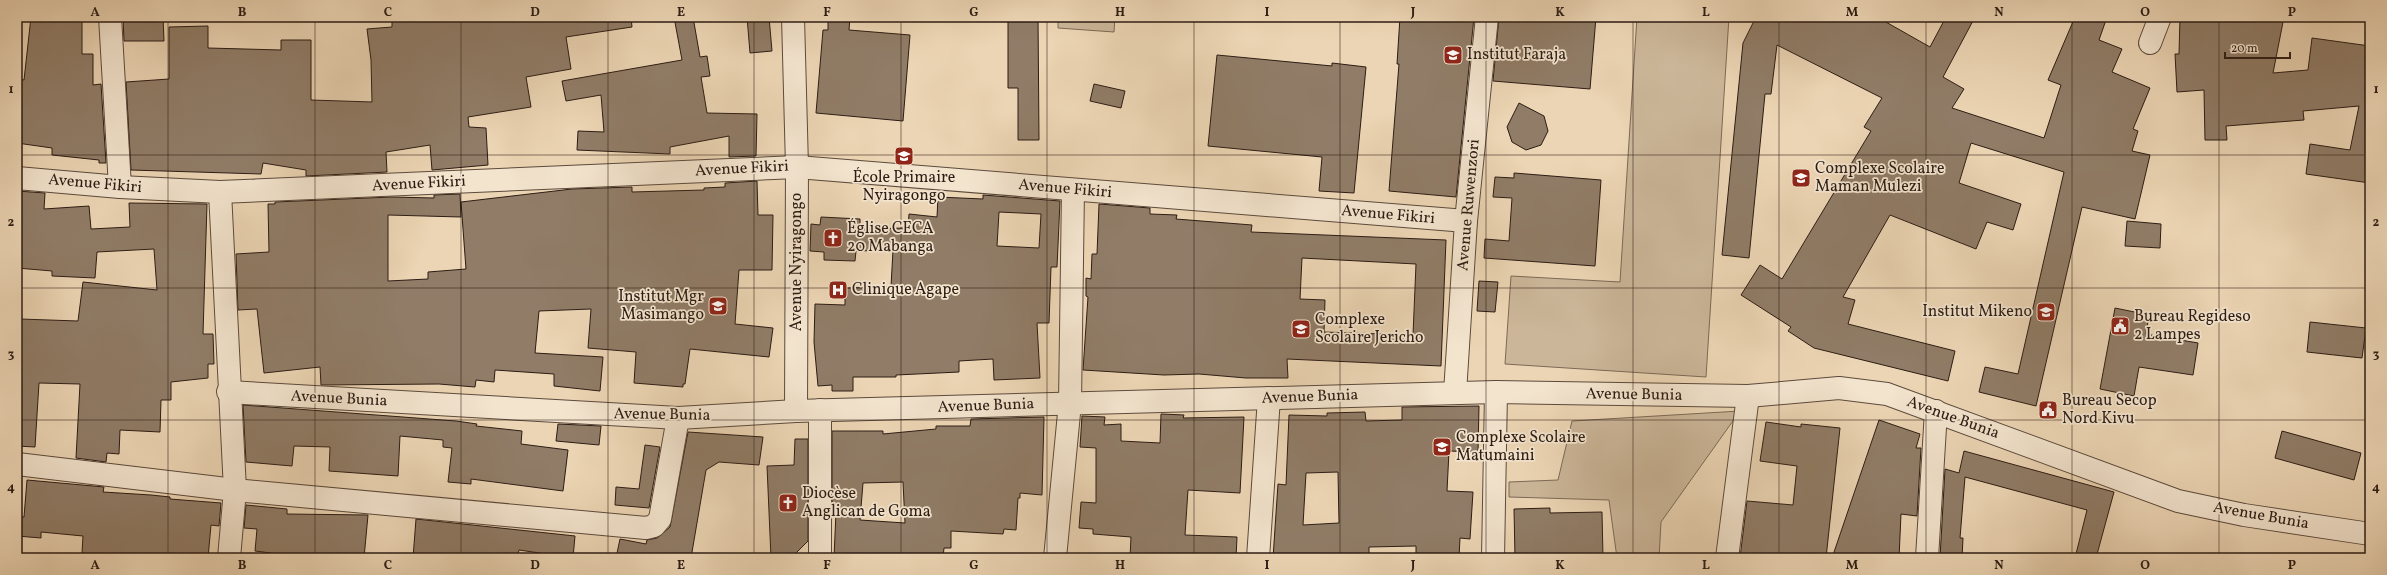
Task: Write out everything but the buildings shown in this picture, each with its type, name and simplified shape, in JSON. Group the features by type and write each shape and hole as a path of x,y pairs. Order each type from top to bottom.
{"street":[{"path":"110,17 120,188"},
{"name":"Avenue Nyiragongo","path":"793,17 797,167 796,411"},
{"name":"Avenue Ruwenzori","path":"1455,393 1466,221 1487,17"},
{"path":"2150,43 2160,17"},
{"name":"Avenue Fikiri","path":"17,178 120,188 220,192 797,167 1466,221"},
{"path":"1055,558 1070,403 1074,190"},
{"path":"220,192 228,392 234,490 230,558"},
{"name":"Avenue Bunia","path":"228,392 678,418 820,410 1496,392 1748,396 1839,388 1887,394 2178,501 2244,515 2370,534"},
{"path":"1493,558 1496,392"},
{"path":"1727,558 1748,396"},
{"path":"1258,558 1269,398"},
{"path":"820,410 820,558"},
{"path":"1927,558 1936,411"},
{"path":"17,464 234,490 646,528 654,526 660,519 678,418"}],"shaded area":[{"path":"1058,17 1115,17 1114,32 1058,28"},
{"path":"1637,17 1729,17 1706,377 1505,364 1511,276 1620,282"},
{"path":"1740,411 1661,522 1659,558 1617,558 1609,500 1509,497 1509,482 1558,480 1572,421"}],"place":[{"name":"Institut Faraja","path":"1453,55"},
{"name":"École Primaire Nyiragongo","path":"904,156"},
{"name":"Complexe Scolaire Maman Mulezi","path":"1801,178"},
{"name":"Église CECA 20 Mabanga","path":"833,238"},
{"name":"Clinique Agape","path":"838,290"},
{"name":"Institut Mgr Masimango","path":"718,306"},
{"name":"Institut Mikeno","path":"2046,312"},
{"name":"Bureau Regideso 2 Lampes","path":"2120,326"},
{"name":"Complexe Scolaire Jericho","path":"1301,329"},
{"name":"Bureau Secop Nord Kivu","path":"2048,410"},
{"name":"Complexe Scolaire Matumaini","path":"1442,447"},
{"name":"Diocèse Anglican de Goma","path":"788,503"}]}
